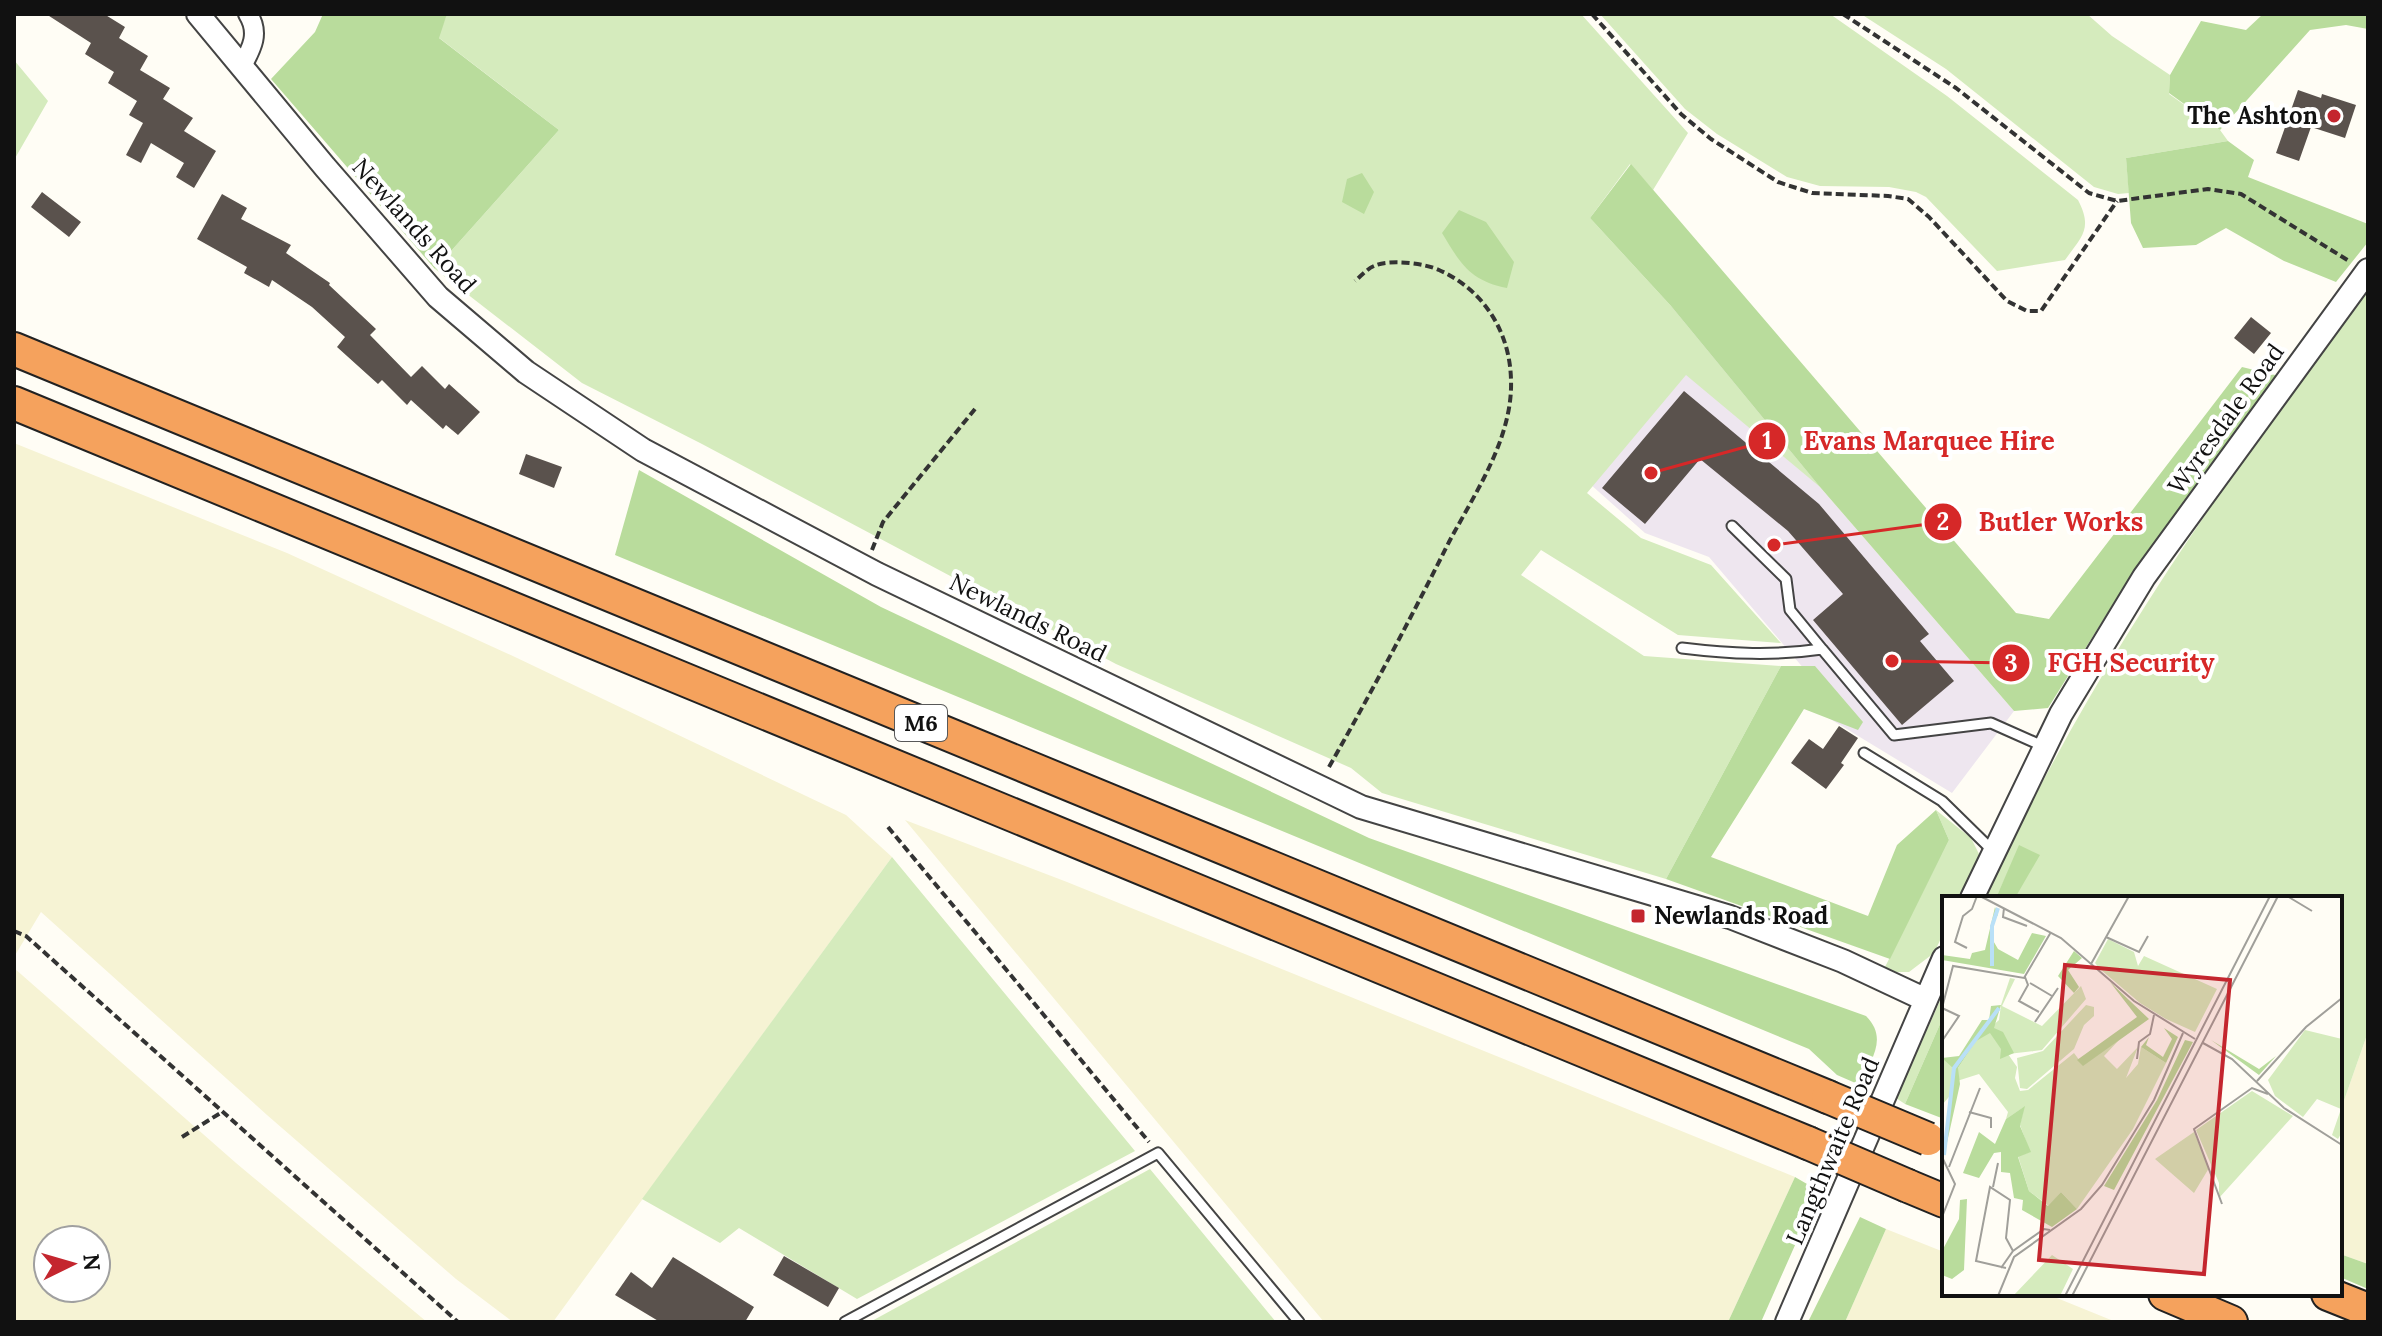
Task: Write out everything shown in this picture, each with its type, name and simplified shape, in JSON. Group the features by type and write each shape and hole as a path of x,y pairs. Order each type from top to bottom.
{"highway":[{"name":"M6","path":"14,349 1936,1142"},
{"name":"M6","path":"14,403 1942,1200"},
{"path":"2170,1296 2231,1322"},
{"path":"2333,1296 2368,1310"}],"street":[{"name":"Newlands Road","path":"198,14 438,297 526,372 643,450 865,567 1361,807 1730,917 1843,961 1924,999"},
{"path":"242,66 256,30 248,14"},
{"name":"Wyresdale Road","path":"1973,896 2061,714 2144,577 2367,271"},
{"path":"1924,999 1942,962"},
{"name":"Langthwaite Road","path":"1787,1322 1924,999"}],"lane":[{"path":"1732,526 1786,579 1790,610 1894,735 1991,723 2045,747"},
{"path":"1682,648 1739,654 1822,649"},
{"path":"1864,753 1942,801 1994,852"},
{"path":"845,1322 1158,1153 1299,1322"}],"path":[{"path":"1592,14 1681,114 1711,139 1778,182 1812,193 1908,199 1929,217 2007,301 2027,311 2041,311 2117,201"},
{"path":"1843,14 1956,88 2089,193 2117,201 2208,189 2241,194 2367,271"},
{"path":"1318,787 1411,619 1499,446 1509,409 1512,381 1508,347 1496,319 1482,300 1464,284 1438,269 1413,263 1376,265 1355,281"},
{"path":"865,567 883,522 975,409"},
{"path":"888,827 1158,1153"},
{"path":"14,931 26,936 458,1322"},
{"path":"182,1137 222,1112"}],"shaded area":[{"path":"1671,306 1820,487 2014,711 1952,793 1789,694 1805,670 1709,557 1645,533 1562,459"},
{"path":"14,443 287,553 515,657 846,815 892,857 553,1322 513,1322 456,1279 41,912 14,957"},
{"path":"905,820 1067,882 1795,1177 1728,1322 1324,1322"},
{"path":"14,968 236,1163 427,1322 14,1322"},
{"path":"2368,1032 2368,1264 2342,1255 2342,1106"},
{"path":"1886,1229 1942,1251 1942,1296 2052,1296 2116,1322 1845,1322"}],"green space":[{"path":"323,14 447,14 439,38 559,130 435,269 271,79 315,32"},
{"path":"447,14 1581,14 1688,133 1653,190 1630,164 1590,218 1671,306 1820,487 1686,375 1587,493 1641,538 1711,565 1781,643 1678,635 1541,550 1521,575 1644,656 1781,666 1666,879 1382,793 1351,768 1116,664 582,383 435,269 559,130 438,37"},
{"path":"1600,14 1830,14 1947,96 2078,200 2085,218 2084,232 2065,260 1997,271 1926,197 1916,192 1889,187 1820,186 1787,177 1717,134 1685,109"},
{"path":"1861,14 2087,14 2112,36 2170,75 2169,94 2220,130 2228,141 2126,158 2129,193 2118,194 2094,187 1946,69"},
{"path":"2263,14 2368,14 2368,29 2346,25 2310,30 2220,130 2169,93 2170,75 2201,21 2246,30"},
{"path":"14,60 48,101 14,160"},
{"path":"2228,141 2254,160 2248,177 2368,224 2368,242 2336,282 2284,261 2226,228 2196,245 2143,248 2131,223 2126,158"},
{"path":"1631,164 2016,613 2049,619 2242,367 2279,376 2130,577 2048,708 2014,711 1820,487 1671,306 1590,218"},
{"path":"1362,173 1374,192 1364,214 1342,202 1347,179"},
{"path":"1459,210 1486,222 1514,262 1507,288 1475,275 1448,244 1442,233"},
{"path":"2368,290 2368,1032 2342,1106 2342,896 2015,896 2020,846 1997,896 1987,896 2067,737 2112,659 2210,508"},
{"path":"639,470 881,607 1369,838 1866,1016 1873,1025 1877,1041 1860,1085 1837,1075 1809,1049 615,555"},
{"path":"1781,666 1815,666 1863,722 1858,730 1804,709 1711,857 1868,916 1897,845 1936,810 1949,840 1890,959 1666,879"},
{"path":"1936,810 1971,838 1980,856 1961,896 1942,896 1942,936 1934,953 1909,972 1896,972 1885,967 1949,840"},
{"path":"2019,845 2040,855 2016,896 1997,896"},
{"path":"892,857 1135,1151 857,1299 739,1228 720,1243 642,1199"},
{"path":"1942,996 1942,1020 1905,1104 1896,1098"},
{"path":"1942,1020 1942,1118 1905,1104"},
{"path":"1150,1169 1276,1322 870,1322"},
{"path":"1795,1177 1819,1191 1761,1322 1728,1322"},
{"path":"1860,1217 1886,1229 1845,1322 1808,1322"},
{"path":"2342,1255 2368,1264 2368,1289 2342,1278"}],"building":[{"path":"46,14 104,14 125,27 119,38 148,56 140,70 170,88 163,99 193,118 184,131 216,151 194,188 176,177 184,163 151,143 141,163 126,155 143,123 129,115 137,101 108,83 114,72 85,54 91,43"},
{"path":"2298,90 2356,105 2345,138 2311,127 2299,161 2276,153"},
{"path":"42,192 81,222 69,237 31,207"},
{"path":"222,194 247,208 241,219 291,245 286,253 330,283 376,329 370,335 411,377 422,366 445,389 449,384 480,412 458,435 446,425 443,429 411,400 407,405 382,380 378,384 337,347 345,337 312,307 272,280 269,287 244,273 247,267 197,239"},
{"path":"2251,317 2271,333 2254,354 2234,338"},
{"path":"1684,391 1819,504 1929,634 1920,641 1954,681 1902,725 1813,620 1843,594 1788,531 1700,459 1645,524 1602,488"},
{"path":"526,454 562,467 554,488 519,474"},
{"path":"1839,726 1858,738 1841,763 1844,765 1826,789 1791,763 1809,739 1823,749"},
{"path":"784,1256 839,1288 828,1307 773,1275"},
{"path":"673,1257 754,1307 745,1322 660,1322 615,1295 631,1272 652,1288"}],"place":[{"name":"The Ashton","path":"2334,116"},
{"name":"Evans Marquee Hire","path":"1651,473"},
{"name":"Butler Works","path":"1774,545"},
{"name":"FGH Security","path":"1892,661"},
{"name":"Newlands Road","path":"1638,916"}]}
